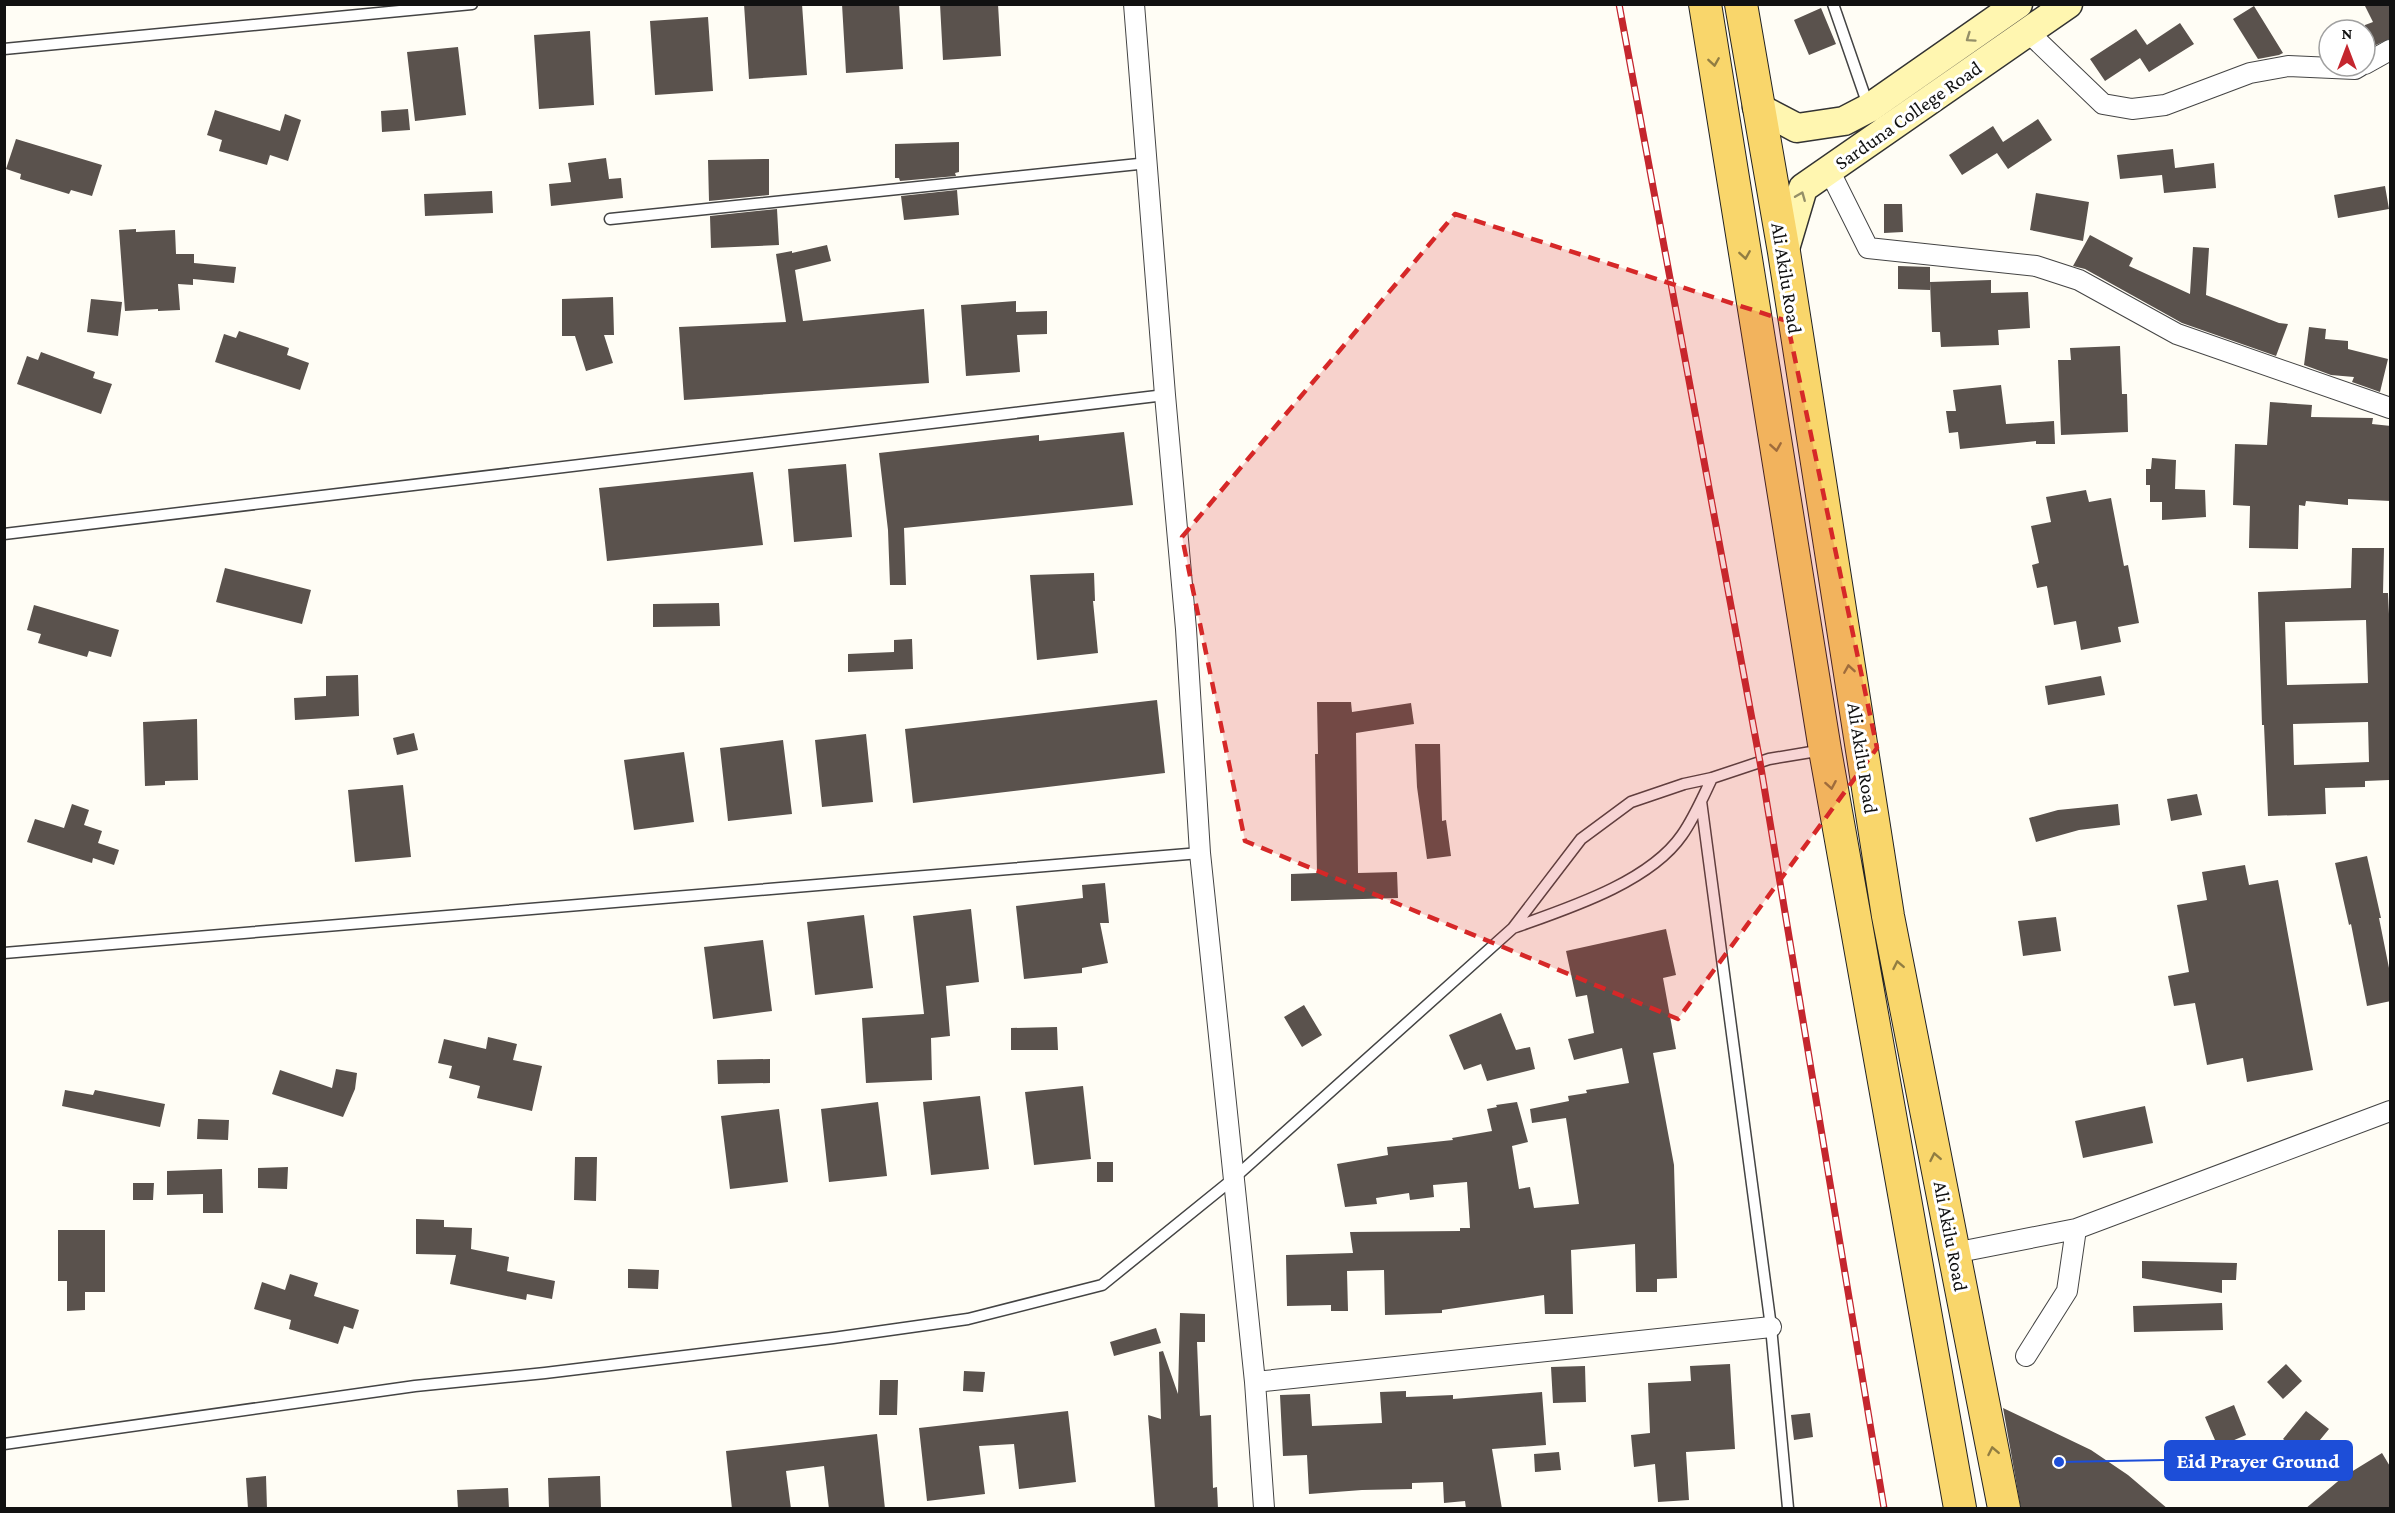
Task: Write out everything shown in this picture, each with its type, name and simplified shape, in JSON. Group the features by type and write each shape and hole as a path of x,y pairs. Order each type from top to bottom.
{"main road":[{"name":"Ali Akilu Road","path":"1705,4 1825,750 1960,1509"},
{"name":"Ali Akilu Road","path":"1740,4 1784,252 1888,916 2004,1509"},
{"path":"1825,750 1861,744"}],"street":[{"path":"1134,4 1186,629 1200,854 1255,1382 1264,1509"},
{"name":"Sarduna College Road","path":"1757,107 1797,128 1844,122 1869,108 2018,4"},
{"name":"Sarduna College Road","path":"1784,252 1803,188 2068,4"},
{"path":"2028,32 2103,104 2132,109 2165,105 2250,73 2288,66 2317,67"},
{"path":"2377,58 2391,50"},
{"path":"1829,170 1868,248 1997,260 2036,266 2079,280 2177,334 2391,408"},
{"path":"1954,1253 2076,1228 2391,1111"},
{"path":"2026,1356 2067,1291 2076,1228"},
{"path":"1255,1382 1771,1327"}],"lane":[{"path":"4,49 472,4"},
{"path":"1833,4 1869,108"},
{"path":"610,219 1148,163"},
{"path":"4,534 1165,395"},
{"path":"4,1444 415,1386 810,1341 968,1319 1102,1285 1233,1179 1513,928 1581,839 1631,802 1769,759 1793,753 1825,750"},
{"path":"1513,928 1597,897 1651,866 1681,837 1712,778"},
{"path":"1701,801 1771,1327 1788,1509"},
{"path":"4,953 1200,854"}],"highlighted area":[{"path":"1455,214 1787,321 1877,748 1678,1019 1245,841 1182,537"}],"building":[{"path":"744,4 802,4 807,75 749,79"},
{"path":"842,4 899,4 903,69 846,73"},
{"path":"940,4 998,4 1001,56 943,60"},
{"path":"2364,4 2391,4 2391,38 2377,44 2377,18 2371,18"},
{"path":"2254,6 2283,53 2258,59 2233,19"},
{"path":"1821,8 1836,44 1809,55 1794,20"},
{"path":"708,17 713,91 655,95 650,21"},
{"path":"2180,23 2194,44 2149,72 2140,58 2105,81 2090,59 2136,29 2147,45"},
{"path":"590,31 594,105 539,109 534,35"},
{"path":"458,47 466,115 415,121 407,52"},
{"path":"408,109 410,130 382,132 381,111"},
{"path":"215,110 280,131 285,114 301,120 288,161 270,155 267,165 219,151 222,140 207,135"},
{"path":"2038,119 2052,140 2008,169 1997,153 1962,175 1949,155 1993,126 2003,142"},
{"path":"16,139 102,165 92,196 71,190 69,194 20,179 21,174 6,169"},
{"path":"959,142 959,172 955,173 956,176 900,181 899,178 895,178 895,144"},
{"path":"2173,149 2175,168 2214,163 2216,188 2164,193 2162,175 2120,179 2117,155"},
{"path":"606,158 609,179 621,178 623,198 551,206 549,184 571,182 568,163"},
{"path":"769,159 769,195 709,201 708,160"},
{"path":"2385,186 2389,209 2338,218 2334,195"},
{"path":"957,190 959,215 904,220 901,196"},
{"path":"492,191 493,213 425,216 424,194"},
{"path":"2036,193 2089,202 2083,241 2030,230"},
{"path":"1884,204 1902,204 1903,232 1884,233"},
{"path":"777,209 779,245 711,248 710,216"},
{"path":"136,229 136,232 175,230 176,254 194,254 194,263 236,267 234,283 193,279 193,285 178,284 180,310 125,311 119,230"},
{"path":"2090,235 2133,258 2129,266 2190,294 2193,247 2209,248 2206,295 2279,323 2288,324 2276,356 2182,323 2085,269 2073,266"},
{"path":"827,245 831,261 795,270 803,321 924,309 929,383 684,400 679,327 786,322 776,254"},
{"path":"1898,266 1930,267 1930,290 1898,289"},
{"path":"1991,280 1991,293 2028,292 2030,328 1998,330 1999,345 1941,347 1940,332 1932,332 1930,282"},
{"path":"613,297 614,335 604,335 613,363 586,371 575,336 562,336 562,299"},
{"path":"91,299 122,302 118,336 87,332"},
{"path":"1016,301 1016,312 1047,311 1047,334 1017,335 1020,372 966,376 961,305"},
{"path":"2309,327 2326,329 2325,339 2348,341 2348,349 2388,359 2380,392 2352,382 2354,377 2331,375 2304,365"},
{"path":"239,331 289,348 287,355 309,363 300,390 215,362 224,334 236,338"},
{"path":"2120,346 2122,394 2127,394 2128,432 2061,435 2058,360 2071,360 2070,348"},
{"path":"41,352 95,372 93,378 112,384 101,414 17,384 27,356 38,360"},
{"path":"2001,385 2006,424 2054,421 2055,444 2036,444 2036,441 1960,449 1958,432 1949,433 1946,411 1956,411 1953,390"},
{"path":"2270,402 2312,405 2311,417 2373,418 2372,424 2391,426 2391,501 2348,499 2348,505 2306,501 2305,506 2299,505 2298,549 2249,548 2250,506 2233,505 2235,444 2267,445"},
{"path":"1124,432 1133,505 904,528 906,585 890,585 888,530 879,453 1039,435 1039,441"},
{"path":"2152,458 2176,460 2175,489 2205,490 2206,517 2162,520 2162,502 2150,502 2150,485 2146,485 2146,469 2151,469"},
{"path":"846,464 852,537 794,542 788,469"},
{"path":"753,472 763,545 607,561 599,488"},
{"path":"2086,490 2089,502 2111,498 2124,566 2128,565 2139,623 2118,627 2121,642 2081,650 2076,621 2054,625 2047,586 2037,588 2032,565 2039,563 2031,526 2051,522 2046,497"},
{"path":"2352,548 2384,548 2383,593 2388,593 2391,656 2389,780 2365,781 2365,787 2325,788 2326,814 2268,816 2264,725 2262,725 2258,592 2351,588","holes":["2366,620 2368,683 2287,685 2285,622","2368,722 2369,762 2294,765 2293,724"]},
{"path":"225,568 311,590 302,624 216,602"},
{"path":"1094,573 1095,601 1093,601 1098,653 1037,660 1030,575"},
{"path":"719,603 720,626 653,627 653,604"},
{"path":"34,605 119,630 111,657 89,651 87,657 38,643 41,634 27,630"},
{"path":"912,639 913,669 848,672 848,654 894,652 894,640"},
{"path":"358,675 359,716 295,720 294,698 326,696 326,676"},
{"path":"2101,676 2105,695 2048,705 2045,686"},
{"path":"1157,700 1165,773 913,803 905,729"},
{"path":"1317,702 1351,702 1352,712 1411,703 1414,724 1356,733 1358,873 1397,872 1398,898 1291,901 1291,874 1317,873 1315,754 1318,754"},
{"path":"197,719 198,780 165,781 165,785 145,786 143,722"},
{"path":"414,733 418,750 397,755 393,738"},
{"path":"866,734 873,802 822,807 815,740"},
{"path":"783,740 792,814 728,821 720,748"},
{"path":"1415,744 1440,744 1442,821 1446,820 1451,856 1427,859 1417,787"},
{"path":"684,752 694,822 634,830 624,760"},
{"path":"403,785 411,857 355,862 348,790"},
{"path":"2197,794 2202,815 2171,821 2167,799"},
{"path":"72,804 89,810 84,825 102,831 98,843 119,850 114,865 93,858 92,863 27,842 35,819 64,828"},
{"path":"2118,804 2120,825 2079,830 2036,842 2029,818 2058,810"},
{"path":"2367,856 2391,978 2391,1001 2367,1006 2351,924 2349,925 2335,863"},
{"path":"2245,865 2249,885 2278,880 2313,1070 2247,1082 2243,1058 2207,1065 2195,1003 2174,1006 2168,976 2189,972 2177,905 2207,900 2202,872"},
{"path":"1105,883 1109,923 1100,923 1108,963 1082,968 1082,973 1024,979 1016,906 1083,898 1082,885"},
{"path":"971,909 979,982 946,986 950,1036 931,1038 932,1080 866,1083 862,1018 924,1014 913,916"},
{"path":"864,915 873,988 815,995 807,922"},
{"path":"2056,917 2061,951 2023,956 2018,921"},
{"path":"1666,929 1676,975 1663,978 1676,1049 1653,1053 1674,1165 1677,1278 1657,1279 1657,1292 1636,1292 1635,1244 1571,1250 1573,1314 1545,1314 1544,1295 1442,1310 1442,1313 1385,1315 1384,1270 1347,1271 1348,1311 1331,1311 1331,1305 1287,1306 1286,1255 1353,1253 1350,1232 1460,1231 1460,1228 1470,1228 1467,1182 1433,1185 1434,1197 1410,1200 1409,1193 1376,1198 1377,1204 1345,1207 1337,1164 1388,1155 1387,1147 1453,1140 1452,1138 1492,1131 1487,1109 1497,1107 1496,1105 1517,1102 1528,1142 1512,1146 1519,1189 1530,1187 1534,1208 1579,1204 1566,1118 1532,1123 1530,1109 1569,1101 1568,1096 1587,1093 1586,1090 1629,1083 1622,1048 1574,1060 1568,1039 1594,1033 1587,995 1576,997 1566,951"},
{"path":"763,940 772,1011 713,1019 704,947"},
{"path":"1304,1005 1322,1035 1302,1047 1284,1017"},
{"path":"1501,1013 1516,1050 1530,1047 1535,1069 1487,1081 1481,1064 1464,1070 1449,1035"},
{"path":"1057,1027 1058,1050 1011,1050 1011,1028"},
{"path":"488,1037 517,1044 513,1060 542,1066 532,1111 477,1098 480,1086 449,1078 452,1066 438,1063 444,1039 486,1049"},
{"path":"770,1059 770,1083 718,1084 717,1060"},
{"path":"336,1069 357,1073 355,1089 343,1117 272,1094 280,1070 332,1088"},
{"path":"1083,1086 1091,1159 1034,1165 1025,1092"},
{"path":"65,1090 93,1095 95,1090 165,1104 160,1127 62,1106"},
{"path":"980,1096 989,1169 931,1175 923,1102"},
{"path":"878,1102 887,1176 829,1182 821,1109"},
{"path":"2145,1106 2153,1143 2083,1158 2075,1121"},
{"path":"779,1109 788,1182 730,1189 721,1116"},
{"path":"198,1119 229,1120 228,1140 197,1139"},
{"path":"575,1157 597,1157 596,1201 574,1200"},
{"path":"1097,1162 1113,1162 1113,1182 1097,1182"},
{"path":"288,1167 287,1189 258,1188 258,1168"},
{"path":"222,1169 223,1213 203,1213 203,1194 167,1195 167,1171"},
{"path":"133,1183 154,1183 153,1200 133,1200"},
{"path":"416,1219 444,1220 444,1227 472,1228 471,1249 509,1257 507,1271 555,1281 552,1299 527,1294 526,1300 450,1284 456,1255 416,1254"},
{"path":"58,1230 105,1230 105,1292 85,1292 85,1310 67,1311 67,1281 58,1281"},
{"path":"2142,1261 2237,1263 2236,1280 2222,1280 2222,1293 2142,1278"},
{"path":"628,1269 659,1270 658,1289 628,1288"},
{"path":"290,1274 318,1283 314,1296 359,1310 353,1329 344,1326 338,1344 289,1329 291,1320 254,1309 262,1282 285,1290"},
{"path":"2222,1303 2223,1330 2134,1332 2133,1306"},
{"path":"1180,1313 1205,1314 1205,1342 1197,1342 1200,1416 1211,1415 1213,1488 1217,1487 1218,1509 1155,1509 1148,1415 1161,1419 1159,1352 1163,1351 1178,1394"},
{"path":"1156,1328 1161,1343 1114,1356 1110,1342"},
{"path":"1730,1364 1735,1449 1686,1452 1689,1500 1658,1502 1655,1464 1634,1467 1631,1435 1650,1433 1648,1383 1691,1381 1690,1366"},
{"path":"2286,1364 2302,1381 2283,1399 2267,1382"},
{"path":"1585,1366 1586,1402 1553,1403 1551,1367"},
{"path":"964,1371 985,1372 983,1392 963,1391"},
{"path":"880,1380 898,1380 897,1415 879,1415"},
{"path":"1406,1391 1406,1397 1453,1395 1453,1399 1542,1392 1546,1445 1492,1449 1502,1509 1466,1509 1465,1501 1444,1503 1443,1482 1412,1483 1412,1489 1309,1494 1307,1455 1283,1456 1280,1395 1310,1394 1312,1426 1382,1423 1380,1392"},
{"path":"2234,1405 2246,1435 2218,1447 2205,1417"},
{"path":"2003,1408 2091,1450 2128,1475 2168,1509 2021,1509"},
{"path":"1068,1411 1076,1482 1019,1489 1014,1444 979,1446 985,1494 927,1501 919,1428"},
{"path":"2306,1411 2329,1429 2306,1457 2283,1439"},
{"path":"1810,1413 1813,1437 1794,1440 1791,1415"},
{"path":"877,1434 885,1509 829,1509 824,1466 786,1471 791,1509 732,1509 726,1451"},
{"path":"1559,1452 1561,1470 1535,1472 1534,1454"},
{"path":"2382,1453 2391,1468 2391,1509 2305,1509 2343,1477"},
{"path":"266,1476 267,1509 248,1509 246,1478"},
{"path":"600,1476 601,1509 549,1509 548,1478"},
{"path":"508,1488 509,1509 458,1509 457,1490"}],"railway":[{"path":"1619,4 1760,762 1884,1508"}],"place":[{"name":"Eid Prayer Ground","path":"2059,1462"}]}
